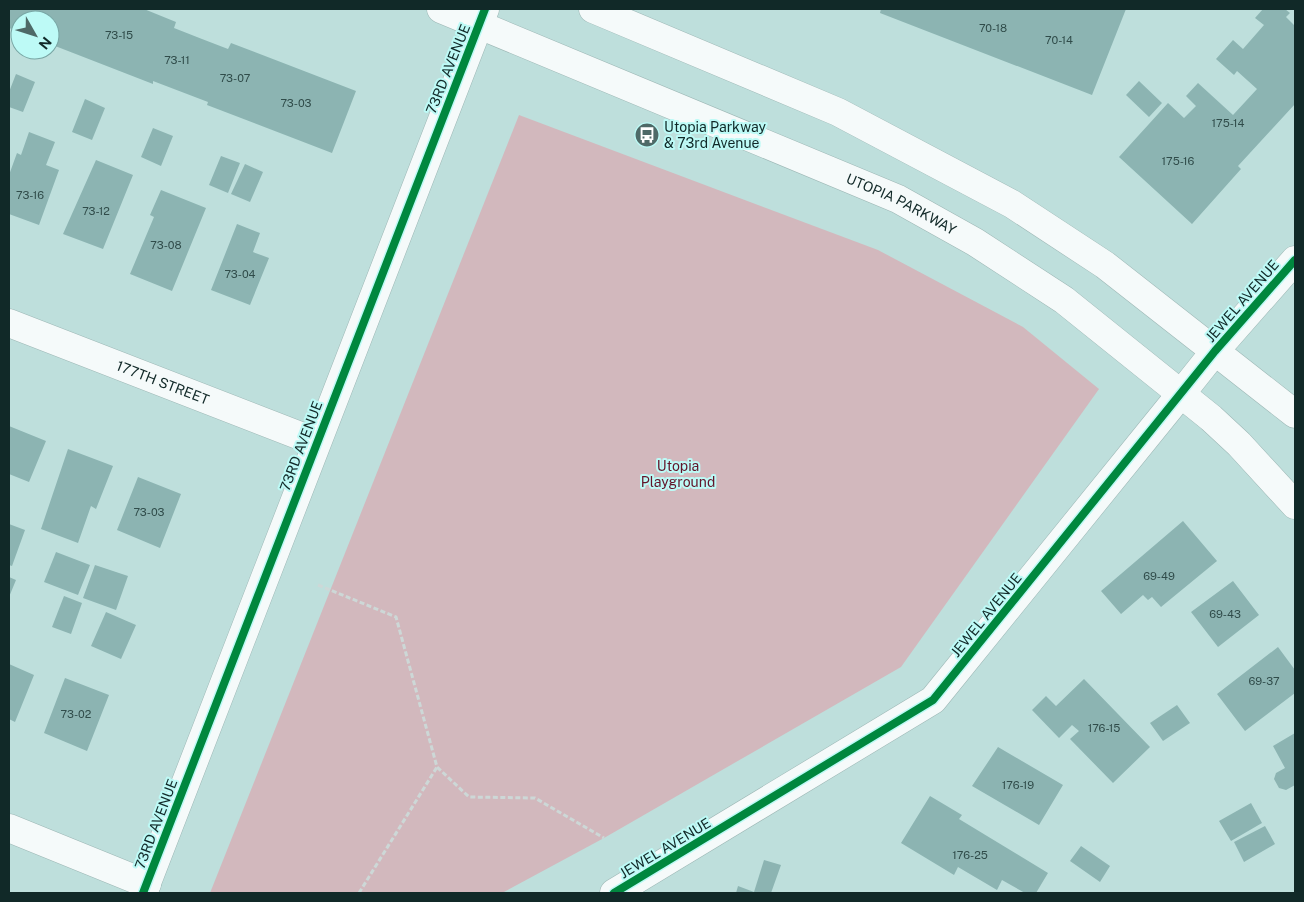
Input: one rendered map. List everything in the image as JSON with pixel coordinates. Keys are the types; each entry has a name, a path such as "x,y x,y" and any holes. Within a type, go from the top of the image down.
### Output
{"street":[{"name":"UTOPIA PARKWAY","path":"441,9 482,16 898,199 975,242 1064,300 1211,418 1239,444 1295,505"},
{"path":"593,9 838,112 1012,204 1105,265 1295,414"},
{"name":"73RD AVENUE","path":"145,888 482,16"},
{"name":"JEWEL AVENUE","path":"614,893 933,700 1215,351 1295,260"},
{"name":"177TH STREET","path":"9,323 316,442"},
{"path":"9,828 145,888"}],"path":[{"path":"318,585 396,617 437,767 469,797 536,798 604,838"},
{"path":"359,893 437,767"}],"green space":[{"name":"Utopia Playground","path":"519,115 878,250 1023,327 1099,389 901,667 604,838 502,893 210,893"}],"building":[{"path":"9,9 144,9 176,22 174,28 202,39 228,49 231,43 356,91 332,153 207,105 208,102 153,81 153,84 60,48 60,10 10,10 9,28"},
{"path":"881,9 1126,9 1092,95 880,13"},
{"path":"1263,9 1285,9 1290,13 1286,17 1295,26 1295,104 1238,166 1241,169 1192,224 1119,157 1168,103 1184,118 1196,106 1186,96 1198,83 1233,115 1257,89 1237,71 1234,75 1216,59 1233,40 1243,49 1264,25 1255,18"},
{"path":"16,74 35,82 23,112 9,107 9,92"},
{"path":"1139,81 1162,103 1149,117 1126,95"},
{"path":"85,99 105,108 92,140 72,132"},
{"path":"153,128 173,136 161,166 141,157"},
{"path":"29,132 55,142 46,165 59,170 39,225 9,214 9,175 17,153 21,155"},
{"path":"221,156 240,163 228,193 209,185"},
{"path":"96,160 133,175 103,249 63,234"},
{"path":"245,164 263,172 250,202 231,194"},
{"path":"161,190 206,208 172,291 130,274 154,217 150,215"},
{"path":"237,224 260,233 253,252 269,258 250,305 211,290"},
{"path":"9,426 46,441 29,482 9,474"},
{"path":"68,449 113,466 96,509 91,506 78,543 41,529"},
{"path":"138,477 181,494 160,548 117,530"},
{"path":"1183,521 1217,561 1161,607 1152,597 1148,600 1143,595 1121,614 1101,591"},
{"path":"9,524 25,530 12,566 9,565"},
{"path":"56,552 90,565 78,595 44,582"},
{"path":"95,565 128,576 116,610 83,598"},
{"path":"9,577 16,580 9,597"},
{"path":"1233,581 1259,615 1218,647 1191,612"},
{"path":"64,596 82,603 71,634 52,627"},
{"path":"106,612 136,625 121,659 91,646"},
{"path":"1278,647 1295,670 1295,693 1245,731 1217,694"},
{"path":"9,664 34,675 15,722 9,719"},
{"path":"65,678 109,695 87,751 44,733"},
{"path":"1084,679 1150,747 1113,783 1070,739 1079,731 1072,725 1059,738 1032,710 1046,696 1056,706"},
{"path":"1177,705 1190,723 1163,741 1150,723"},
{"path":"1295,733 1295,785 1286,790 1279,788 1274,779 1276,773 1285,768 1273,746"},
{"path":"998,747 1063,785 1039,825 972,786"},
{"path":"930,796 962,815 959,819 1048,873 1036,893 1025,893 1002,880 997,890 958,867 954,875 901,843"},
{"path":"1251,803 1262,823 1231,841 1219,821"},
{"path":"1265,826 1275,844 1244,862 1234,842"},
{"path":"1081,846 1110,866 1100,882 1070,861"},
{"path":"764,860 781,865 771,893 736,893 738,886 754,892"}],"cycle path":[{"path":"143,893 485,9"},
{"path":"614,893 933,700 1215,351 1295,260"}],"place":[{"name":"Utopia Parkway & 73rd Avenue","path":"647,135"}]}
